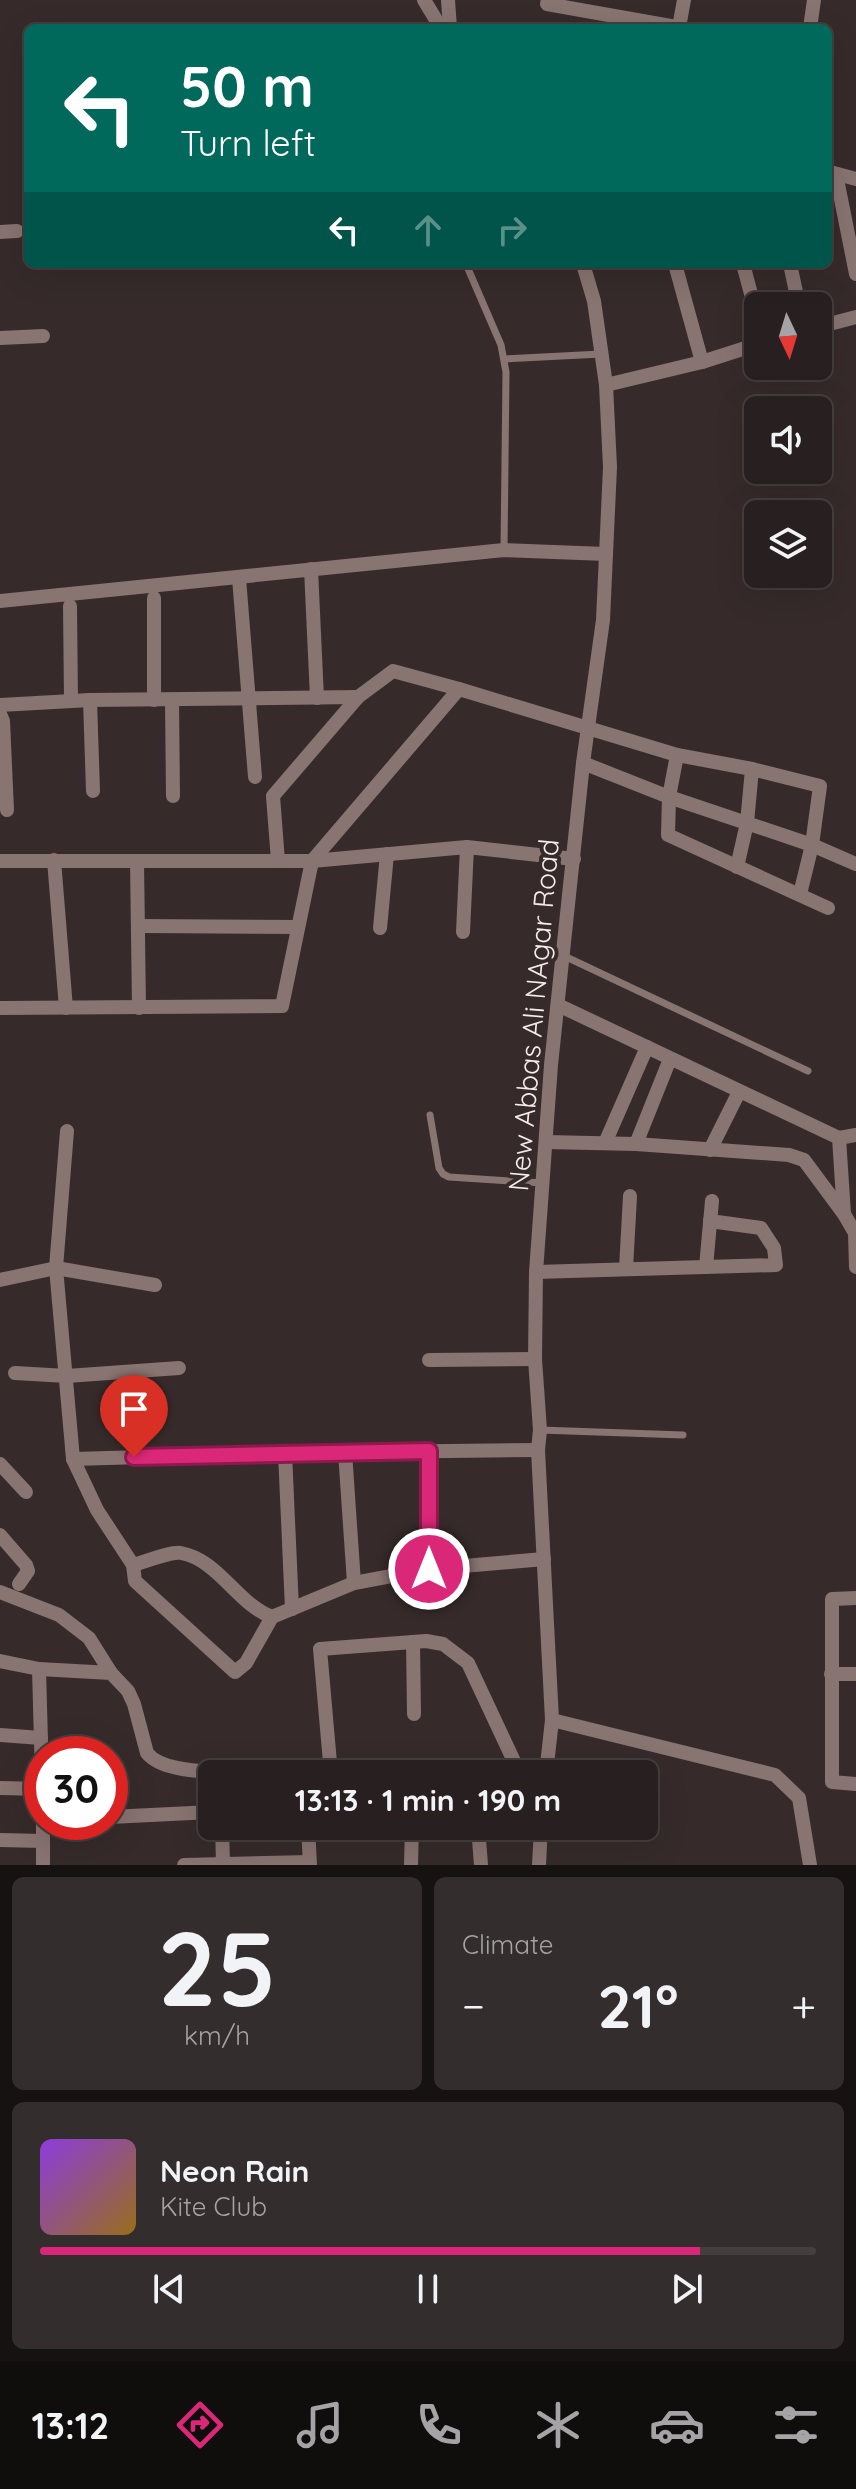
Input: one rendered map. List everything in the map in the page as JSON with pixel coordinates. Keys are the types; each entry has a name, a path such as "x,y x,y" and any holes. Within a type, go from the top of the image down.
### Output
{"street":[{"path":"424,0 439,24"},
{"path":"448,0 450,24"},
{"path":"548,0 547,4 658,24"},
{"path":"681,24 684,0"},
{"path":"811,24 814,0"},
{"path":"856,179 832,173 856,274"},
{"path":"0,232 17,231"},
{"name":"New Abbas Ali NAgar Road","path":"548,1760 552,1720 538,1450 536,1272 562,955 587,729 603,620 610,467 606,385 594,301 584,268"},
{"path":"676,268 702,362"},
{"path":"744,268 750,292"},
{"path":"791,268 796,292"},
{"path":"832,323 856,317"},
{"path":"0,338 43,336"},
{"path":"606,385 744,348"},
{"path":"0,601 504,550 606,554"},
{"path":"311,569 317,698"},
{"path":"239,578 255,777"},
{"path":"154,598 154,700"},
{"path":"70,606 71,700"},
{"path":"278,861 273,796 358,697 393,671 677,755 820,786 812,845 800,894"},
{"path":"0,1008 282,1006 312,861 459,689"},
{"path":"0,705 71,700 358,697"},
{"path":"90,700 93,791"},
{"path":"172,700 173,796"},
{"path":"0,714 3,721 7,810"},
{"path":"677,755 669,797 668,835 828,908"},
{"path":"583,763 669,797 812,845 856,864"},
{"path":"737,867 747,823 752,769"},
{"path":"0,861 312,861 467,847 574,859"},
{"path":"463,932 467,847"},
{"path":"380,928 387,854"},
{"path":"54,860 66,1008"},
{"path":"137,861 139,1008"},
{"path":"138,926 297,927"},
{"path":"558,1005 839,1138 856,1134"},
{"path":"605,1143 647,1047"},
{"path":"636,1144 670,1059"},
{"path":"710,1150 739,1092"},
{"path":"67,1131 56,1268 73,1459 97,1510 133,1565 135,1581 235,1672 246,1663 272,1617 354,1583 429,1569 544,1559"},
{"path":"839,1138 844,1214"},
{"path":"546,1142 636,1144 789,1155 804,1160 855,1233 856,1267"},
{"path":"626,1269 630,1196"},
{"path":"706,1267 712,1201"},
{"path":"536,1272 776,1265 774,1248 761,1228 710,1221"},
{"path":"0,1280 56,1268 155,1285"},
{"path":"429,1360 535,1359"},
{"path":"15,1373 67,1376 179,1368"},
{"path":"73,1459 538,1450"},
{"path":"429,1451 429,1569"},
{"path":"345,1452 354,1583"},
{"path":"285,1453 292,1609"},
{"path":"0,1464 26,1492"},
{"path":"0,1535 26,1565 28,1571 19,1584"},
{"path":"133,1565 179,1552 205,1563 260,1612 272,1617"},
{"path":"0,1592 59,1615 89,1638 111,1673 128,1691 147,1753 152,1760 198,1770"},
{"path":"856,1598 832,1599 831,1674 832,1782 856,1784"},
{"path":"413,1642 414,1714"},
{"path":"330,1760 320,1649 413,1642 443,1644 468,1663 513,1760"},
{"path":"0,1661 39,1669 111,1673"},
{"path":"39,1669 41,1736"},
{"path":"831,1674 856,1674"},
{"path":"552,1720 775,1775 799,1798 810,1865"},
{"path":"0,1735 24,1737"},
{"path":"0,1788 24,1789"},
{"path":"128,1816 198,1813"},
{"path":"0,1840 43,1841 43,1865"},
{"path":"222,1840 223,1864"},
{"path":"184,1865 310,1864 309,1840"},
{"path":"411,1865 412,1840"},
{"path":"479,1840 481,1865"},
{"path":"539,1865 540,1840"}],"lane":[{"path":"468,268 504,359 504,550"},
{"path":"504,359 601,354"},
{"path":"562,955 808,1071"},
{"path":"430,1115 439,1168 443,1174 449,1177 543,1183"},
{"path":"540,1430 683,1435"}],"route":[{"path":"134,1457 429,1451 429,1569"}]}
